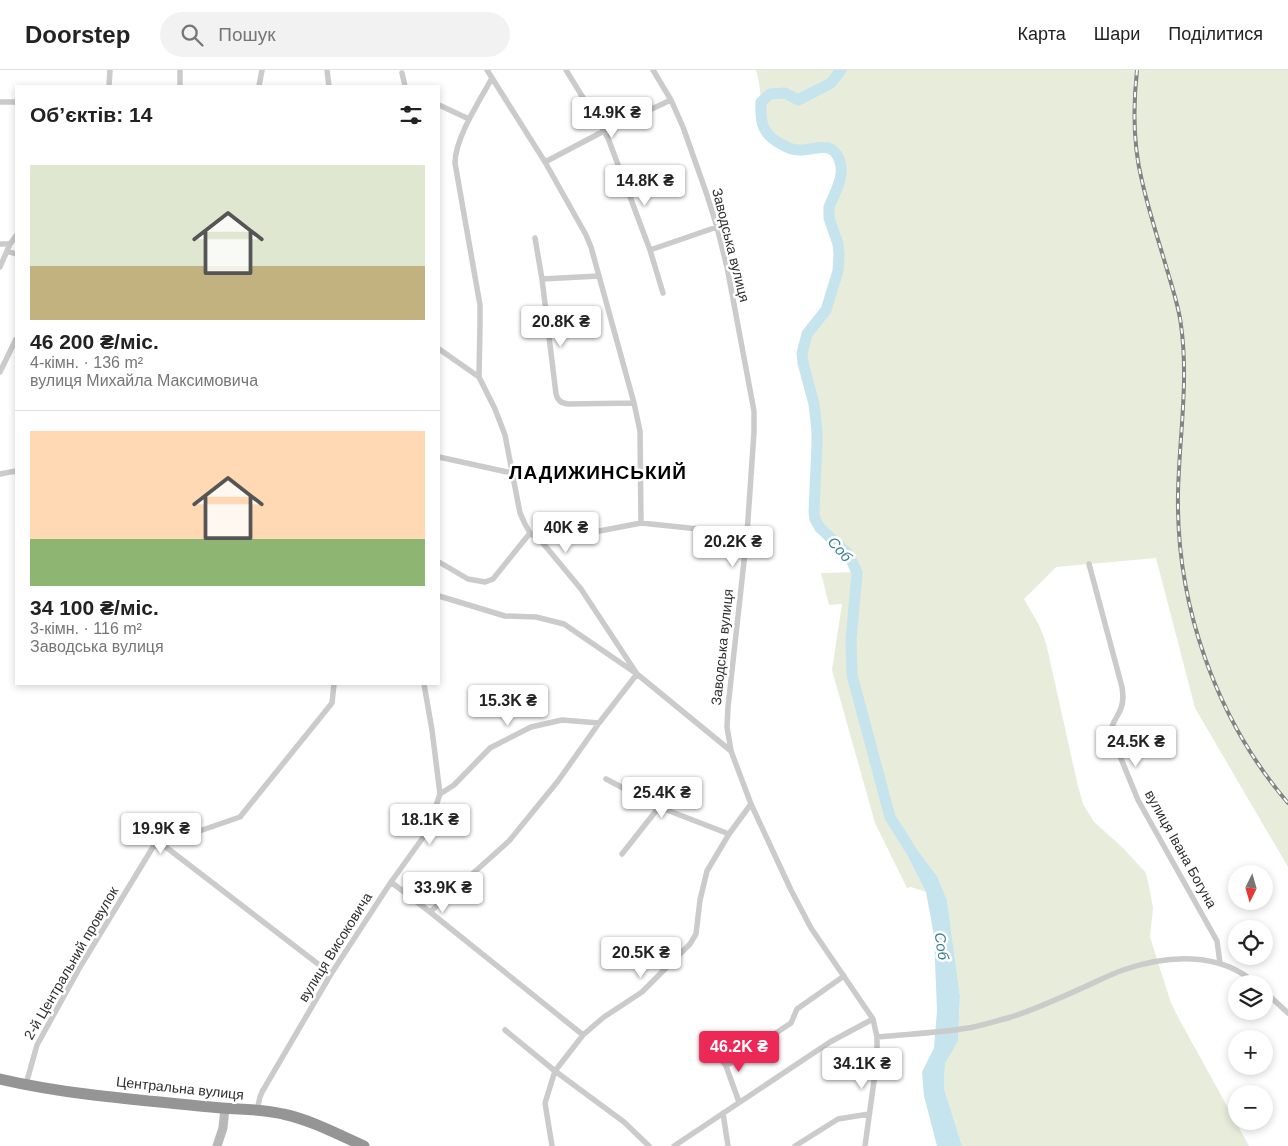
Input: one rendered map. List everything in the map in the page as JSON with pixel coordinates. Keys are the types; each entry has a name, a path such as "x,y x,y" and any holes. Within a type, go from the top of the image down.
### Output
{"highway":[{"name":"Центральна вулиця","path":"0,1079 73,1092 284,1114 336,1134"},
{"path":"336,1134 364,1146"}],"street":[{"path":"109,85 110,70"},
{"path":"180,70 180,85"},
{"path":"258,85 262,70"},
{"path":"327,70 329,85"},
{"path":"487,70 545,162 591,246 640,431 641,523"},
{"path":"566,70 604,131 611,146 664,293"},
{"name":"Заводська вулиця","path":"653,70 683,126 717,227 727,267 754,411 747,534 728,707 727,727 731,751 751,804 800,908 828,954 873,1019 877,1036 877,1059 865,1146"},
{"path":"402,72 405,85"},
{"path":"492,78 468,119 455,154 480,305 479,376 505,435 520,513 525,524 530,533 542,542 581,589 638,674"},
{"path":"545,162 604,131 670,100"},
{"path":"0,102 15,102"},
{"path":"440,105 468,119"},
{"path":"650,250 717,227"},
{"path":"0,267 15,237"},
{"path":"535,238 558,399 562,403 568,404 634,403"},
{"path":"0,244 10,244"},
{"path":"7,251 15,254"},
{"path":"542,279 599,276"},
{"path":"0,372 15,341"},
{"path":"440,350 479,376"},
{"path":"440,458 512,473"},
{"path":"0,474 15,471"},
{"path":"542,542 641,523 747,534"},
{"path":"440,563 468,579 485,582 493,579 530,533"},
{"name":"вулиця Івана Богуна","path":"1089,564 1122,687 1121,708 1112,726 1113,739 1138,800 1217,941 1220,963"},
{"path":"440,596 505,616 536,617 564,624 638,674 731,751"},
{"path":"430,912 509,841 558,781 599,722 638,674"},
{"name":"2-й Центральний провулок","path":"26,1084 37,1045 80,967 153,847 240,817 332,703 334,685"},
{"path":"424,685 440,794 454,785 490,748 531,726 562,720 599,722"},
{"path":"606,779 659,807 729,834"},
{"name":"вулиця Високовича","path":"257,1110 262,1092 331,974 391,882 427,832 440,794"},
{"path":"552,1146 545,1103 555,1071 583,1035 604,1016 642,992 690,944 696,934 700,900 707,871 729,834 751,804"},
{"path":"622,854 659,807"},
{"path":"162,844 331,974"},
{"path":"391,882 583,1035"},
{"path":"877,1036 968,1028 1024,1013 1108,976 1143,964 1199,959 1220,963 1244,975"},
{"path":"726,1066 791,1023 797,1009 844,976"},
{"path":"1273,999 1288,1012"},
{"path":"674,1146 830,1042 873,1019"},
{"path":"505,1030 555,1071 624,1122 649,1146"},
{"path":"718,1055 726,1066 739,1102"},
{"path":"217,1146 223,1128 225,1108"},
{"path":"723,1113 728,1146"},
{"path":"795,1146 838,1119 870,1114"},
{"name":"Центральна вулиця","path":"336,1134 349,1146"}],"green space":[{"path":"756,70 1288,70 1288,867 1195,708 1156,558 1056,567 1024,599 1039,625 1046,643 1083,804 1094,822 1123,848 1146,873 1153,908 1150,937 1171,1003 1228,1108 1228,1130 1240,1130 1249,1146 962,1146 944,1088 945,1064 958,1041 960,996 947,900 937,876 919,852 909,847 908,857 926,892 911,887 907,888 875,823 832,670 842,604 829,605 821,573 856,572 847,554 823,532 815,519 817,431 814,404 802,353 807,334 826,310 838,271 838,244 829,218 829,207 840,178 841,167 836,154 832,150 827,148 791,149 779,144 769,136 762,124 759,81"}],"water":[{"path":"908,847 919,852 937,876 947,900 960,996 958,1041 945,1064 944,1088 962,1146 937,1146 924,1096 922,1072 934,1048 937,1011 934,936 926,892 908,857"}],"waterway":[{"name":"Соб","path":"841,70 831,83 798,100 785,93 770,94 761,102 761,116 766,132 775,140 794,149 805,150 822,147 831,149 836,153 841,165 839,182 829,207 829,218 838,244 838,271 826,310 807,334 802,353 814,404 817,431 814,512 815,519 820,528 847,553 857,573 851,640 852,675 890,817 917,860"}],"railway":[{"path":"1137,70 1135,126 1139,167 1177,306 1183,346 1184,389 1178,494 1179,536 1184,577 1205,659 1221,698 1240,735 1288,803"}],"district":[{"name":"ЛАДИЖИНСЬКИЙ","path":"598,472"}]}
